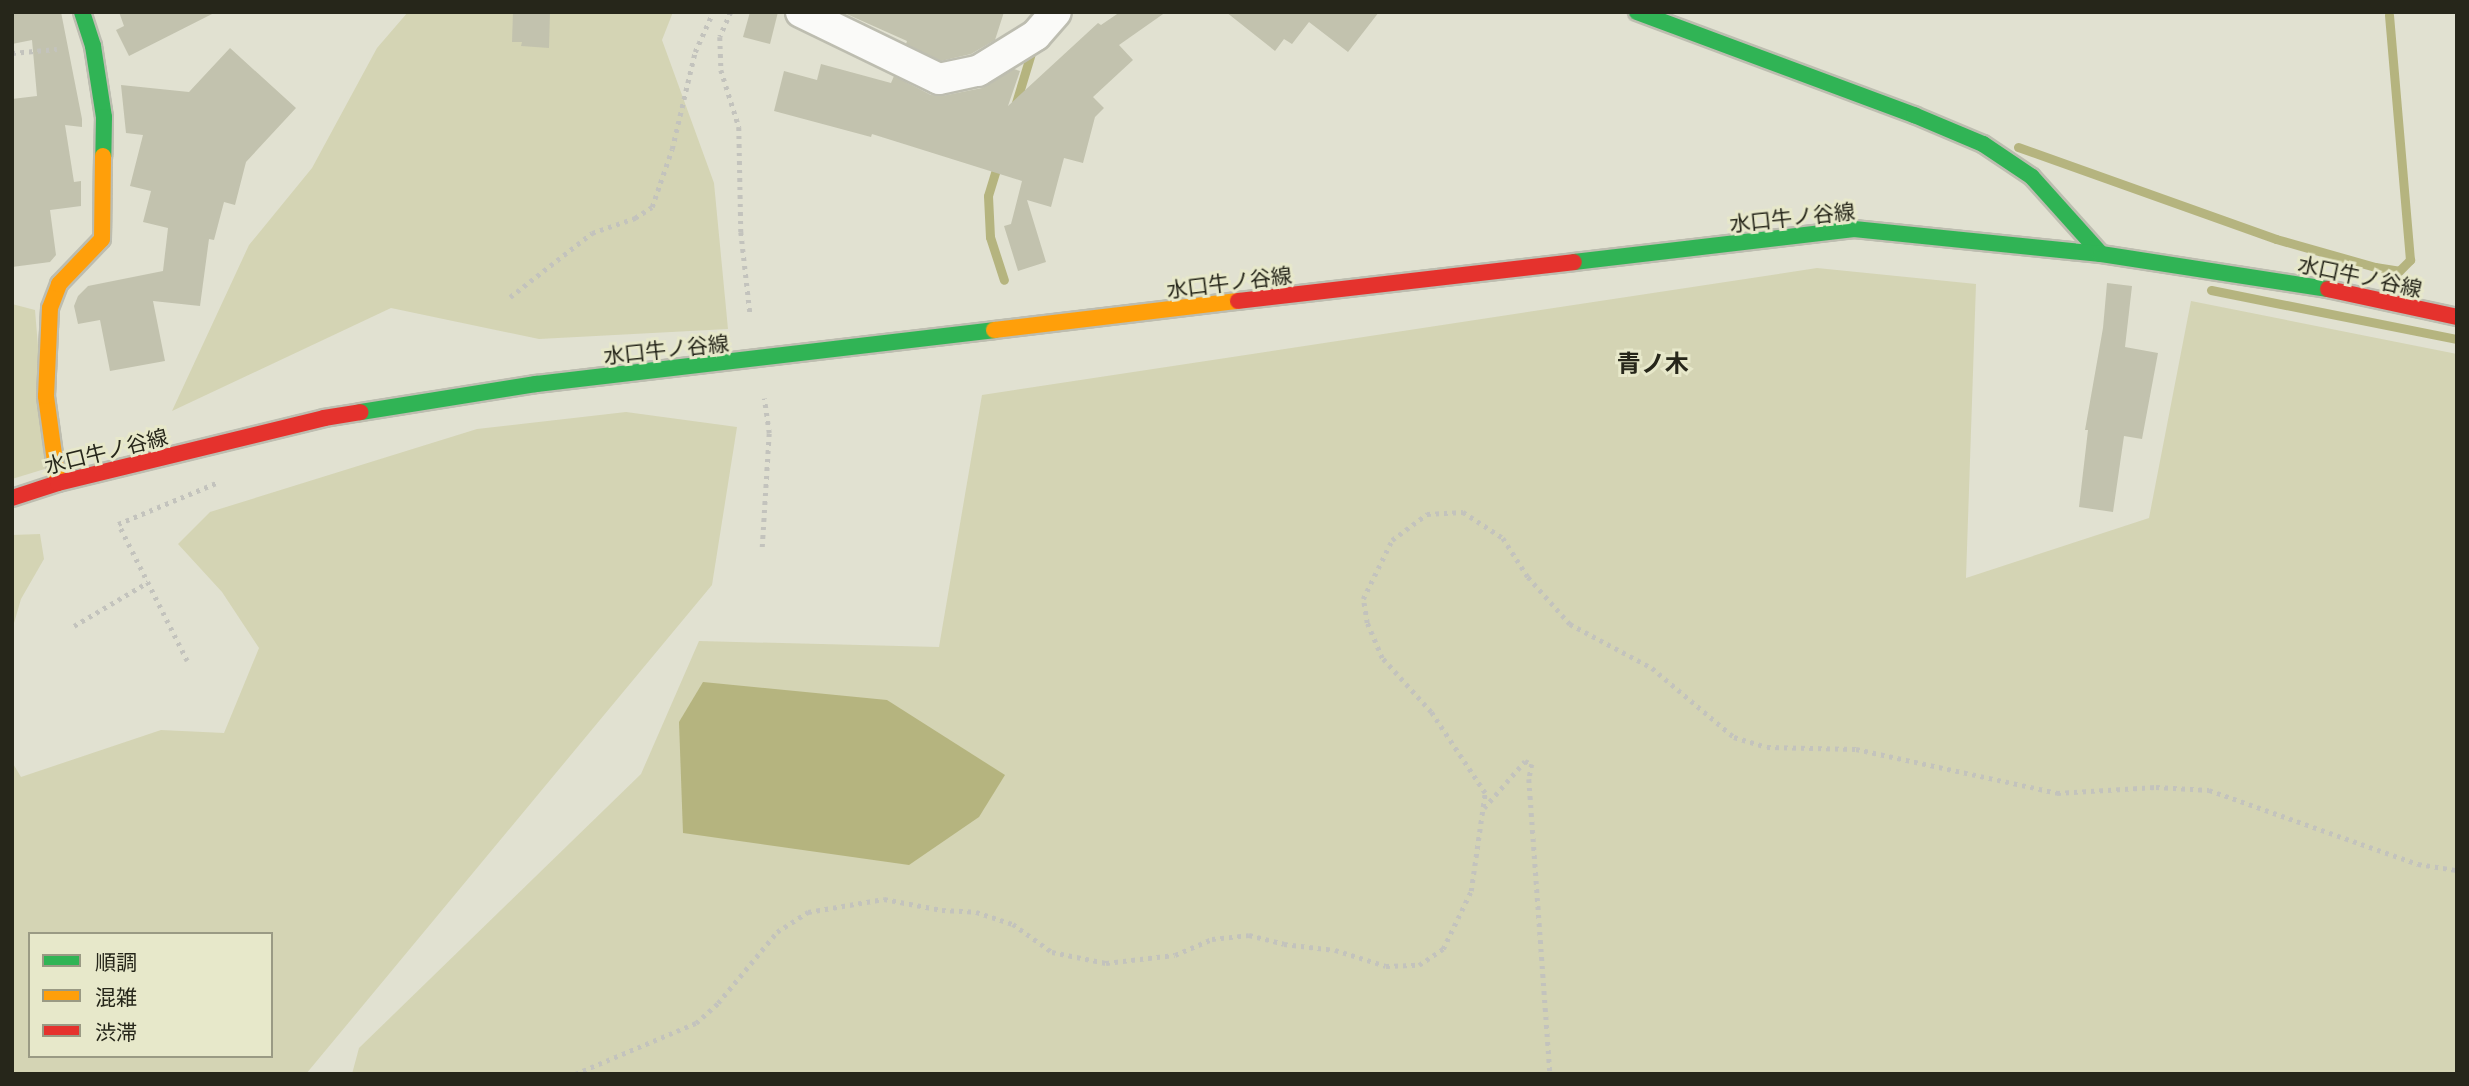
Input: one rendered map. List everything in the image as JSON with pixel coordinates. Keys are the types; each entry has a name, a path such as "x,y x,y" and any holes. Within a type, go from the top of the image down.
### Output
{"main road":[{"path":"58,483 46,396 50,307 59,285 102,239 104,117 93,46 82,12"},
{"path":"1637,12 1914,115 1983,144 2032,177 2101,254"},
{"name":"水口牛ノ谷線","path":"12,498 58,483 324,418 536,384 1854,229 2101,254 2320,287 2457,317"}],"street":[{"path":"800,12 939,79 978,71 1036,35 1056,12"}],"path":[{"path":"510,297 592,233 635,218 652,206 672,149 695,52 713,12"},
{"path":"731,12 720,37 722,70 739,127 741,232 750,312"},
{"path":"12,53 93,46"},
{"path":"762,548 769,433 764,398"},
{"path":"187,661 118,524 220,481"},
{"path":"575,1074 696,1023 718,1003 777,932 808,912 884,899 942,910 976,912 1013,924 1052,952 1106,963 1175,955 1212,939 1249,935 1284,944 1335,950 1386,966 1419,965 1443,948 1471,891 1485,793 1431,712 1382,658 1367,624 1363,599 1392,540 1427,514 1463,512 1503,538 1528,577 1570,624 1652,668 1734,737 1767,747 1856,749 2057,793 2156,786 2209,790 2418,864 2457,870"},
{"path":"74,626 148,582"},
{"path":"1483,809 1525,761 1532,764 1529,779 1550,1074"}],"green space":[{"path":"408,12 673,12 662,40 714,183 728,329 539,339 391,308 172,411 249,245 312,168 377,48"},
{"path":"1817,268 1976,284 1966,578 2149,518 2191,301 2457,354 2457,1074 352,1074 359,1048 641,774 699,641 939,647 982,395"},
{"path":"12,304 35,310 48,468 12,479"},
{"path":"626,412 737,427 712,585 306,1074 12,1074 12,762 21,777 161,730 224,733 259,648 222,592 178,544 210,512 477,429"},
{"path":"40,534 44,559 21,599 12,630 12,535"}],"shaded area":[{"path":"703,682 887,700 1005,775 979,817 909,865 683,833 679,722"}],"building":[{"path":"12,12 61,12 82,127 65,125 74,182 81,181 81,206 50,210 56,255 50,262 12,267 12,99 37,96 32,40 12,44"},
{"path":"119,12 216,12 129,56 116,30 124,26"},
{"path":"513,12 550,12 549,48 521,46 522,42 512,42"},
{"path":"750,12 778,12 770,44 743,37"},
{"path":"842,12 1004,12 995,40 971,54 941,61 906,44 907,41"},
{"path":"1120,12 1166,12 1119,45 1133,60 1093,97 1104,108 1095,117 1083,163 1064,158 1051,207 1027,200 1046,262 1018,271 1004,226 1011,224 1022,181 872,134 871,137 774,111 784,71 817,80 821,64 891,83 894,76 931,95 942,96 982,88 1014,69 1020,71 1008,106 1098,23 1101,25"},
{"path":"1226,12 1379,12 1348,52 1309,22 1292,44 1284,39 1275,51"},
{"path":"230,48 296,108 246,162 235,205 224,202 214,240 209,239 200,306 153,301 165,361 110,371 100,320 78,324 74,306 78,296 88,286 163,271 168,228 143,222 151,191 130,186 143,135 126,133 121,85 189,92"},
{"path":"2107,283 2132,286 2125,347 2158,353 2142,439 2124,436 2113,512 2079,507 2088,430 2085,430 2103,328"}],"waterway":[{"path":"2018,147 2276,239 2375,267 2399,271 2410,260 2389,15"},
{"path":"1015,106 1031,53"},
{"path":"998,163 988,196 990,237 1004,280"},
{"path":"2211,290 2457,339"}],"traffic: fast":[{"path":"82,12 93,46 104,117 103,156"},
{"path":"1637,12 1914,115 1983,144 2032,177 2101,254"},
{"path":"1574,262 1854,229 2101,254 2328,289"},
{"path":"361,412 536,384 994,330"}],"traffic: slow":[{"path":"58,483 46,396 50,308 59,284 102,239 103,156"},
{"path":"994,330 1238,301"}],"traffic: jam":[{"path":"1238,301 1574,262"},
{"path":"2328,289 2457,317"},
{"path":"12,498 58,483 324,418 361,412"}],"district":[{"name":"青ノ木","path":"1653,363"}]}
